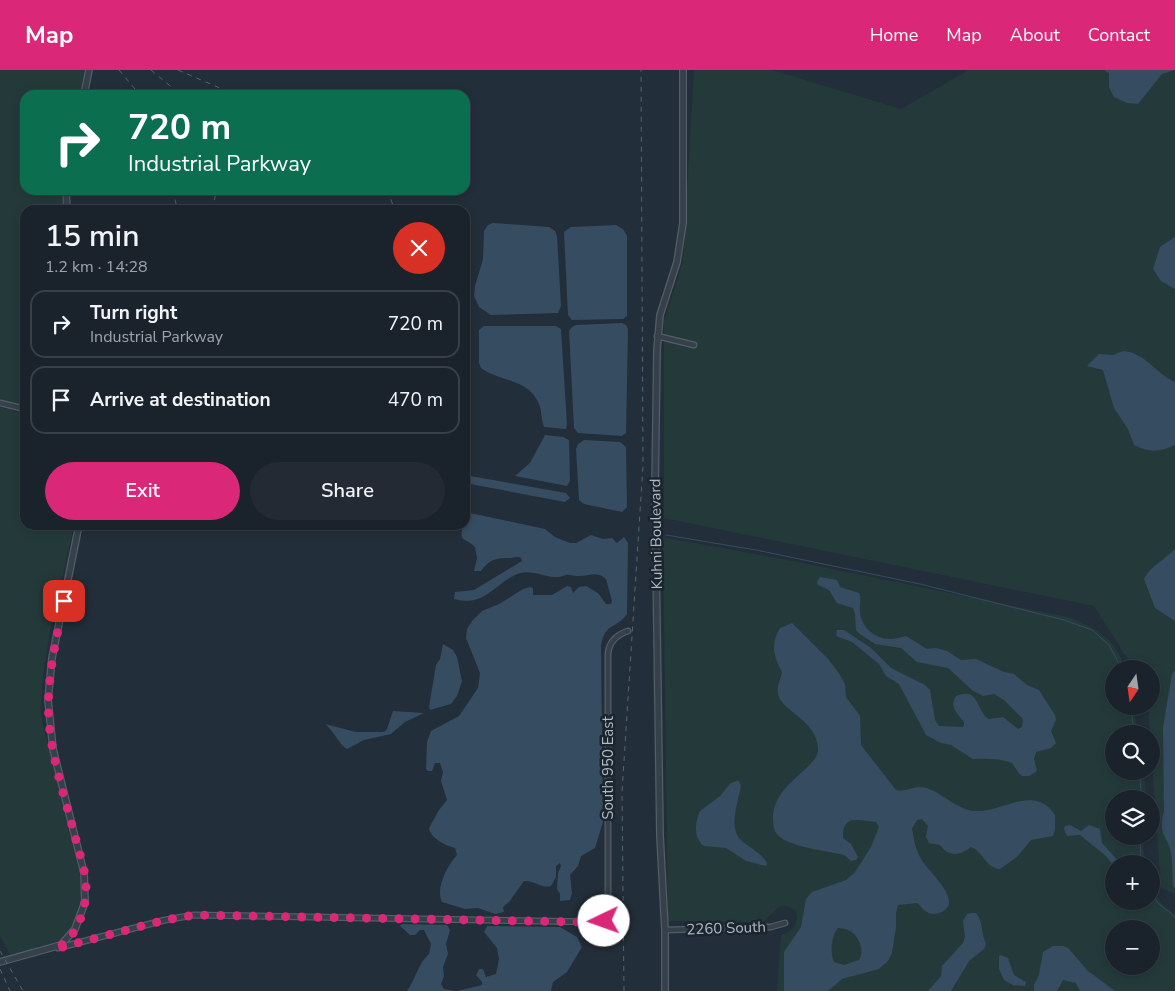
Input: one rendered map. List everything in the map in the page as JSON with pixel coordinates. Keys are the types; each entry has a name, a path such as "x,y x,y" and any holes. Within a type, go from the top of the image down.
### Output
{"street":[{"path":"85,90 89,70"},
{"name":"Kuhni Boulevard","path":"666,991 660,836 655,491 660,315 677,262 683,223 683,70"},
{"path":"658,336 694,344"},
{"path":"0,403 20,408"},
{"path":"0,962 55,949 67,941 84,909 86,895 84,873 52,742 48,700 52,658 78,530"},
{"name":"South 950 East","path":"55,949 165,920 194,915 600,922 606,919 608,915 608,654 612,641 628,631"},
{"name":"2260 South","path":"665,930 771,927 785,923"}],"green space":[{"path":"0,70 85,70 81,90 20,90 20,195 62,195 62,205 20,205 20,406 0,401"},
{"path":"694,70 772,70 901,109 969,70 1175,70 1175,894 1161,888 1158,845 1160,845 1160,790 1154,790 1153,780 1160,780 1160,725 1149,725 1149,715 1160,715 1160,660 1128,660 1094,606 664,518 664,322 683,262"},
{"path":"0,407 20,413 20,530 73,530 48,644 44,668 41,716 83,889 76,920 68,935 57,945 11,957 0,936"},
{"path":"663,537 793,561 1068,617 1104,635 1116,649 1122,660 1105,660 1105,715 1135,715 1136,725 1105,725 1105,780 1145,780 1145,790 1105,790 1105,845 1143,845 1144,855 1105,855 1105,910 1160,910 1160,901 1175,913 1175,991 777,991 781,935 792,930 796,924 797,916 796,912 790,908 781,906 762,922 668,921"}],"water":[{"path":"1104,70 1175,70 1162,74 1138,104 1127,103 1114,97 1109,87 1109,73"},
{"path":"493,223 549,227 555,231 557,236 561,306 558,313 491,315 479,307 474,296 483,259 484,231 488,225"},
{"path":"616,225 623,229 627,236 627,316 623,319 572,320 568,315 564,232 571,227"},
{"path":"1175,237 1175,289 1161,281 1153,269 1160,247"},
{"path":"622,323 628,329 626,433 622,436 578,433 574,428 569,331 576,325"},
{"path":"484,326 556,326 561,329 566,429 544,427 539,404 528,389 481,368 479,363 479,330"},
{"path":"1123,351 1138,355 1175,382 1175,445 1154,451 1134,445 1128,429 1114,408 1103,370 1087,366 1099,354 1113,355"},
{"path":"545,435 563,437 569,440 570,481 567,486 515,476 530,463"},
{"path":"584,440 620,442 626,447 627,507 622,512 584,504 579,500 576,449 578,444"},
{"path":"470,476 566,493 570,498 565,502 470,484"},
{"path":"470,513 545,529 555,537 570,543 576,543 591,535 603,539 612,538 617,543 624,537 628,543 627,614 608,629 601,646 603,822 595,848 581,856 578,866 570,875 572,893 570,900 560,901 560,894 557,889 560,863 556,866 556,877 551,886 548,887 524,881 509,902 503,907 504,912 495,914 478,908 465,909 442,902 440,896 441,883 446,870 457,855 455,848 435,838 430,832 429,828 447,800 441,781 443,772 440,763 435,763 432,771 426,769 427,742 431,731 459,716 478,688 480,673 466,638 467,629 482,611 530,587 533,588 533,595 552,595 567,586 571,587 573,593 579,587 586,586 598,593 606,604 611,604 612,601 606,579 592,574 556,577 528,572 520,573 482,597 465,601 454,599 455,592 474,590 522,561 518,557 497,559 487,564 481,571 474,571 477,558 475,547 463,539 462,530 470,530"},
{"path":"1175,549 1175,621 1155,608 1144,579 1154,566"},
{"path":"820,577 837,580 840,587 859,593 863,623 879,637 890,639 906,636 927,649 936,648 947,651 961,660 976,659 1004,672 1014,674 1027,685 1039,690 1055,715 1056,720 1051,731 1056,743 1051,748 1036,752 1034,759 1037,771 1029,776 1022,776 1012,763 993,759 973,759 951,745 941,743 926,735 899,684 886,676 879,664 852,642 836,636 837,630 844,630 871,648 891,668 925,685 930,690 935,720 939,726 963,727 964,722 955,710 953,703 956,696 964,694 974,697 985,716 989,719 1003,717 1018,729 1022,727 1023,719 1004,700 994,694 983,696 972,690 948,668 917,662 901,648 875,644 860,634 856,630 853,608 837,603 829,590 818,585 817,582"},
{"path":"792,623 828,659 838,672 845,684 846,697 860,716 861,745 896,790 900,791 918,787 926,788 967,810 974,811 1028,800 1038,801 1047,806 1055,815 1053,836 1031,840 1017,857 1000,869 991,866 979,852 971,847 958,854 954,854 943,849 940,845 929,843 926,837 928,826 922,819 917,820 912,829 917,850 923,862 946,891 949,905 942,912 932,914 917,903 898,905 892,953 888,961 879,969 842,979 828,991 784,991 784,952 801,927 806,899 812,892 846,880 855,872 871,847 879,827 876,822 858,820 853,820 845,825 843,838 851,844 858,857 856,860 851,861 844,855 788,842 775,831 773,815 776,803 782,793 812,762 817,755 818,748 816,738 806,723 786,706 778,694 782,672 775,656 774,645 780,628","holes":["838,928 850,931 858,940 861,948 859,960 844,965 834,962 832,944"]},
{"path":"443,644 453,650 457,657 462,681 457,696 451,704 430,710 436,665 440,659"},
{"path":"1175,670 1175,888 1173,886 1170,847 1162,830 1162,819 1164,811 1163,728 1172,674"},
{"path":"393,711 424,713 405,722 391,734 364,740 347,749 325,724 356,732 384,732 387,729"},
{"path":"739,781 741,786 735,816 738,837 765,860 766,866 746,861 726,848 704,846 698,839 696,825 700,811 720,796 731,783"},
{"path":"1070,825 1081,831 1089,825 1100,829 1102,843 1113,855 1105,855 1080,835 1067,836 1064,829 1065,826"},
{"path":"976,913 980,919 986,944 984,949 969,961 951,991 928,991 941,976 942,966 963,943 965,937 963,921 967,914"},
{"path":"402,924 447,925 450,930 446,944 448,954 443,967 444,976 441,984 444,989 455,991 407,991 422,962 429,954 431,944 424,930 420,930 415,935 410,935 400,926"},
{"path":"487,926 560,927 577,937 582,947 567,972 553,982 551,991 457,991 482,985 482,982 476,975 479,969 483,969 486,977 496,974 499,959 497,948 484,932"},
{"path":"1053,946 1068,948 1088,971 1115,991 1080,991 1076,983 1063,980 1057,991 1034,991 1043,952"},
{"path":"999,956 1008,958 1014,975 1026,982 1025,986 1013,985 1004,980 999,969"}],"waterway":[{"path":"666,535 756,550 920,584 1064,620 1092,630 1109,645 1117,660"},
{"path":"1132,715 1133,725"},
{"path":"1140,780 1141,790"},
{"path":"1140,845 1141,855"},
{"path":"1160,905 1175,917"}],"railway":[{"path":"119,70 136,90"},
{"path":"151,70 175,90"},
{"path":"178,70 224,90"},
{"path":"624,991 622,792 643,465 641,70"},
{"path":"174,195 176,205"},
{"path":"214,205 215,195"},
{"path":"389,195 393,205"},
{"path":"0,951 23,991"},
{"path":"0,969 10,991"}],"route":[{"path":"64,601 49,678 49,724 53,749 86,880 86,895 79,923 67,941 55,949 165,920 194,915 604,921"}]}
